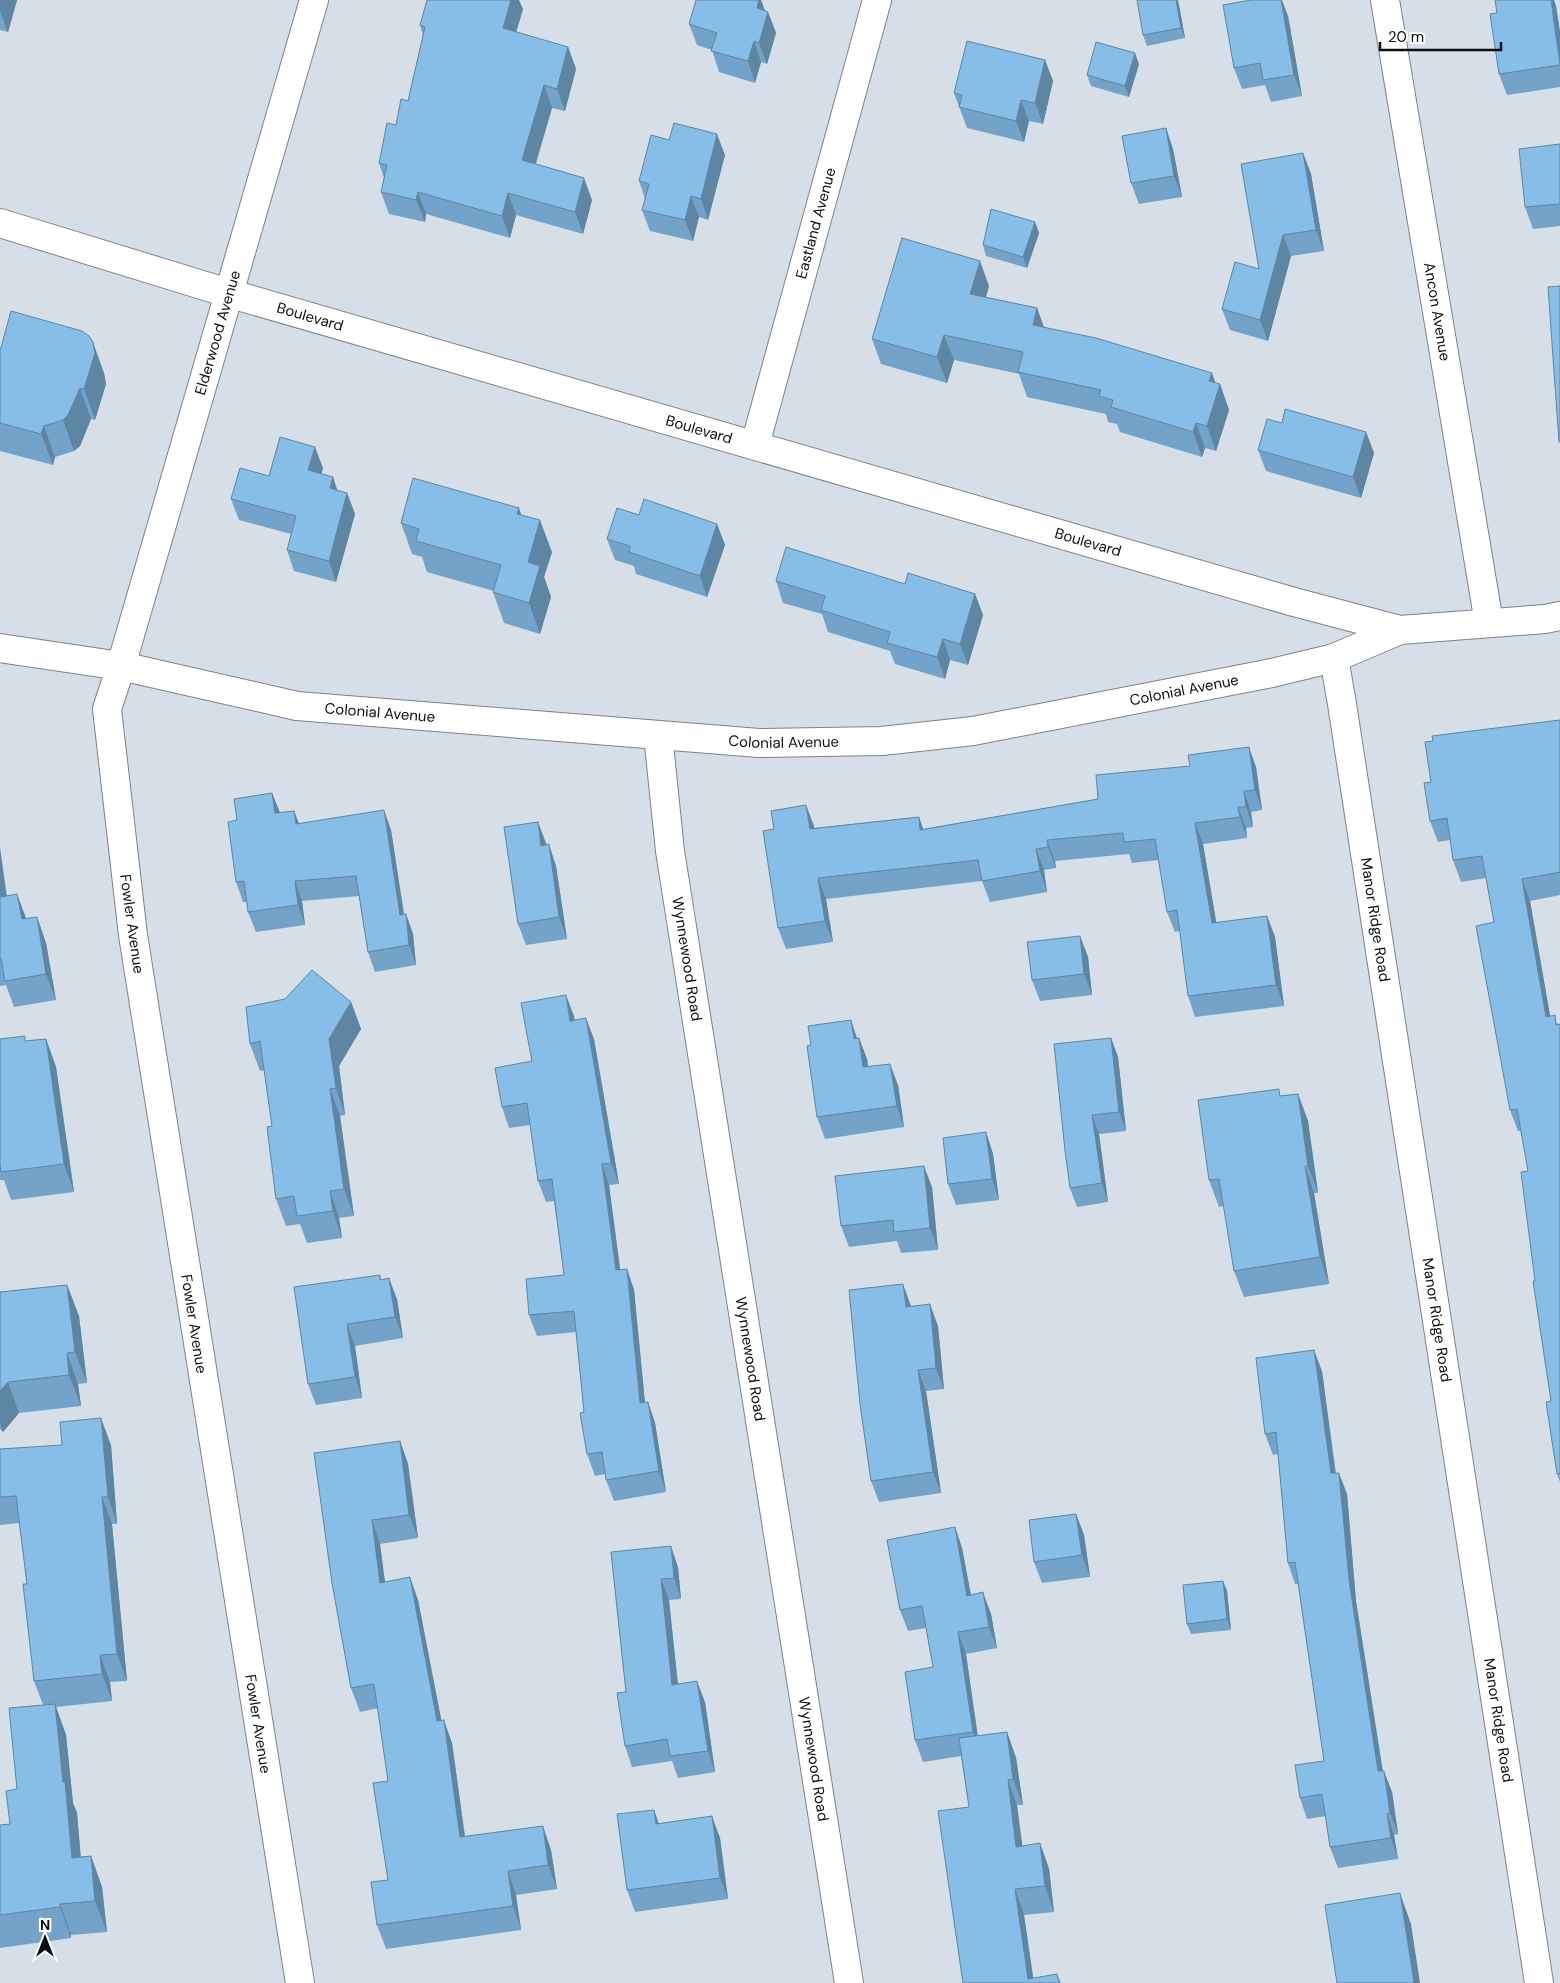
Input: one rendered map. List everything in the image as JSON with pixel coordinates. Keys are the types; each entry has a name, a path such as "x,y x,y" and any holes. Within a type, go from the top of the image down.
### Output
{"street":[{"name":"Elderwood Avenue","path":"121,666 314,0"},
{"name":"Eastland Avenue","path":"755,445 876,0"},
{"name":"Ancon Avenue","path":"1386,0 1489,623"},
{"name":"Boulevard","path":"0,223 228,292 1294,602 1400,630"},
{"name":"Colonial Avenue","path":"0,648 121,666 297,706 759,742 835,742 882,741 973,731 1272,673 1334,658 1400,630 1545,619 1560,616"},
{"name":"Manor Ridge Road","path":"1334,658 1539,1983"},
{"name":"Fowler Avenue","path":"121,666 107,709 133,935 300,1983"},
{"name":"Wynnewood Road","path":"658,735 670,852 849,1983"}],"building":[{"path":"427,0 511,0 503,28 568,47 557,89 544,85 522,160 584,178 575,212 508,193 502,216 418,192 416,200 381,192 387,165 379,163 387,123 396,125 401,99 408,101 425,27 420,25"},
{"path":"696,0 759,0 757,8 768,12 759,43 754,41 748,61 711,51 717,33 689,24"},
{"path":"1137,0 1176,0 1181,28 1143,35"},
{"path":"1251,0 1281,0 1294,75 1263,80 1260,63 1234,68 1223,5"},
{"path":"1495,0 1551,0 1560,65 1499,74 1490,14 1497,13"},
{"path":"967,41 1045,60 1035,103 1021,100 1016,121 959,107 962,95 954,93"},
{"path":"1096,42 1135,53 1125,86 1087,75"},
{"path":"674,123 717,134 701,199 691,196 685,220 642,210 649,184 639,181 651,135 669,140"},
{"path":"1166,128 1174,176 1131,183 1122,136"},
{"path":"1560,144 1560,204 1525,207 1519,149"},
{"path":"1303,153 1316,230 1283,235 1260,320 1222,309 1235,262 1259,269 1241,164"},
{"path":"991,209 1035,222 1023,257 983,245"},
{"path":"902,238 980,261 970,294 1037,308 1033,325 1096,338 1212,373 1209,381 1220,384 1207,426 1196,423 1193,432 1111,407 1113,400 1099,396 1101,390 1018,372 1023,352 944,335 937,357 872,339"},
{"path":"1560,286 1560,442 1559,442 1548,287"},
{"path":"11,311 82,331 93,342 95,353 84,389 80,388 68,415 63,420 44,426 41,434 0,423 0,351"},
{"path":"1285,409 1366,432 1353,477 1258,450 1267,419 1282,423"},
{"path":"280,437 315,447 308,470 333,477 330,488 347,493 329,561 287,550 296,516 231,499 240,468 269,476"},
{"path":"413,478 519,508 517,514 540,520 528,562 540,566 529,603 493,592 501,565 416,541 419,529 401,523"},
{"path":"644,499 717,524 700,576 629,552 630,546 607,539 617,508 639,515"},
{"path":"786,547 905,584 908,573 975,594 960,644 943,639 937,657 887,643 890,632 821,610 825,596 776,581"},
{"path":"1560,720 1560,872 1522,879 1546,1017 1555,1015 1556,1025 1560,1024 1560,1473 1557,1474 1546,1402 1551,1401 1533,1281 1535,1281 1521,1172 1528,1171 1517,1109 1510,1110 1476,926 1494,922 1482,856 1453,860 1447,818 1430,821 1424,783 1431,782 1425,742 1433,741 1432,736"},
{"path":"1249,747 1255,790 1244,791 1246,807 1238,807 1240,817 1195,823 1212,923 1267,916 1276,985 1188,996 1177,910 1167,912 1155,839 1124,842 1123,833 1047,840 1048,847 1036,849 1040,871 982,881 978,860 818,878 825,921 778,928 763,831 774,829 771,811 806,805 810,829 919,817 920,830 1098,799 1096,775 1190,766 1188,755"},
{"path":"272,793 275,813 294,811 296,824 384,810 400,915 406,914 409,945 368,952 356,876 295,881 298,905 248,912 244,881 236,882 228,822 237,820 234,799"},
{"path":"538,822 541,846 549,844 559,917 518,924 504,827"},
{"path":"0,891 1,897 17,894 22,919 37,917 46,974 5,981 0,959"},
{"path":"1080,936 1084,974 1032,980 1027,942"},
{"path":"312,970 351,1002 329,1039 336,1088 330,1089 344,1189 330,1191 333,1211 297,1216 294,1196 276,1199 267,1127 272,1126 260,1041 250,1044 246,1007 285,999"},
{"path":"566,995 570,1021 586,1018 611,1163 602,1164 616,1270 627,1269 640,1403 648,1402 659,1471 606,1480 602,1452 587,1454 580,1413 584,1412 574,1311 529,1315 526,1279 564,1275 552,1179 538,1181 527,1103 502,1107 495,1068 532,1061 521,1003"},
{"path":"851,1020 854,1039 859,1038 863,1067 890,1064 897,1106 817,1117 807,1046 811,1045 808,1026"},
{"path":"25,1036 25,1041 46,1039 64,1164 1,1172 0,1039"},
{"path":"1111,1038 1119,1112 1092,1115 1102,1183 1070,1188 1054,1044"},
{"path":"1279,1089 1280,1096 1298,1094 1308,1166 1305,1166 1320,1257 1234,1271 1219,1179 1209,1180 1198,1100"},
{"path":"986,1132 992,1179 948,1184 943,1138"},
{"path":"924,1166 930,1228 894,1232 893,1220 841,1226 835,1176"},
{"path":"380,1275 380,1280 389,1278 395,1317 347,1324 355,1377 308,1384 294,1287"},
{"path":"903,1284 906,1307 930,1304 936,1368 918,1370 933,1472 871,1481 860,1404 849,1290"},
{"path":"67,1285 75,1352 67,1353 69,1375 8,1382 0,1391 0,1292"},
{"path":"1314,1350 1331,1473 1339,1473 1349,1580 1378,1771 1384,1771 1390,1813 1387,1814 1391,1838 1330,1847 1322,1794 1300,1798 1295,1765 1324,1761 1295,1562 1288,1563 1276,1432 1265,1434 1256,1358"},
{"path":"101,1418 108,1497 102,1497 117,1654 100,1655 102,1674 34,1681 23,1584 27,1584 16,1496 0,1497 0,1449 62,1445 60,1422"},
{"path":"400,1441 409,1515 372,1520 380,1583 410,1577 437,1721 444,1720 460,1837 543,1826 548,1865 508,1871 513,1906 377,1925 371,1882 388,1880 373,1783 388,1781 374,1684 351,1688 332,1583 314,1453"},
{"path":"1076,1514 1082,1555 1034,1562 1029,1520"},
{"path":"955,1527 967,1596 983,1592 989,1627 958,1632 973,1732 915,1740 905,1672 933,1667 922,1606 900,1610 887,1540"},
{"path":"671,1546 674,1578 661,1579 672,1685 697,1681 708,1751 670,1756 667,1739 625,1746 617,1693 626,1692 611,1552"},
{"path":"1223,1581 1227,1619 1187,1624 1183,1585"},
{"path":"55,1704 72,1858 91,1856 95,1901 60,1904 60,1907 0,1915 0,1825 10,1824 6,1791 17,1789 9,1708"},
{"path":"1007,1732 1013,1779 1008,1780 1016,1847 1040,1843 1045,1886 1015,1889 1028,1979 1057,1974 1059,1983 963,1983 938,1811 969,1807 959,1738"},
{"path":"654,1810 656,1824 712,1816 720,1878 627,1890 617,1814"},
{"path":"1400,1893 1414,1983 1337,1983 1325,1905"}]}
